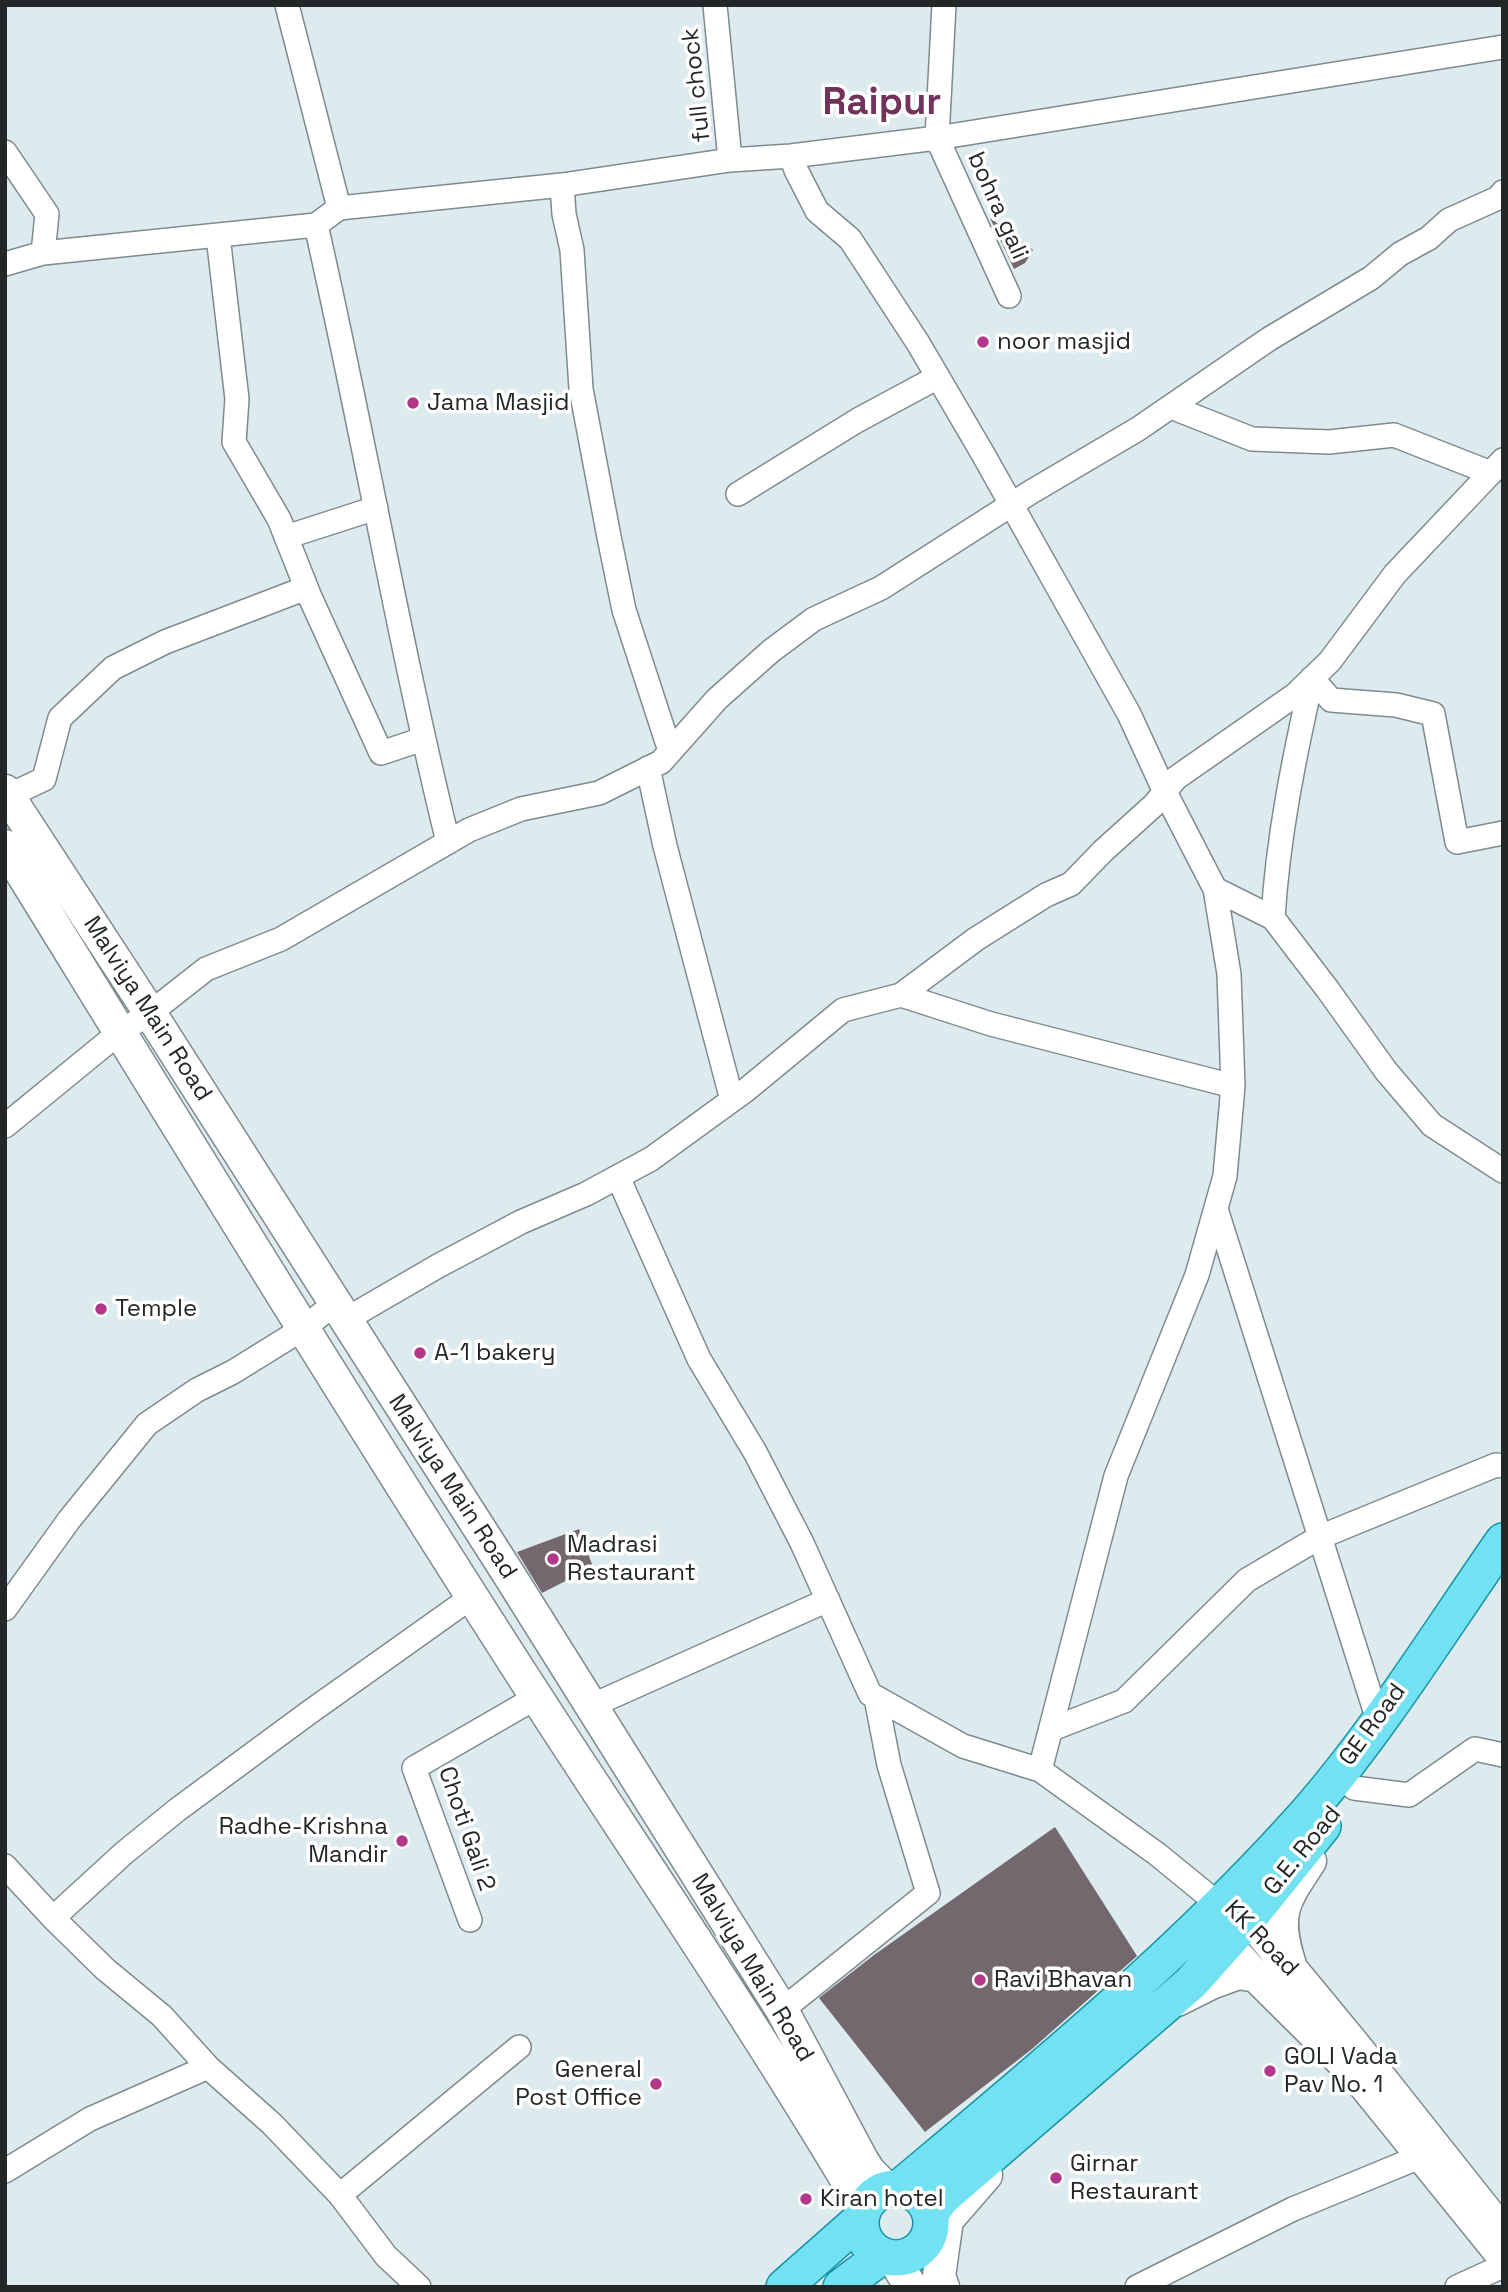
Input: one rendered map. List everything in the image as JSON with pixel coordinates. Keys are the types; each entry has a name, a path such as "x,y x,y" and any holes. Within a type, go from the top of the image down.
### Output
{"main road":[{"name":"GE Road","path":"1223,1915 1299,1822 1345,1782 1378,1720 1503,1541"},
{"name":"G.E. Road","path":"1223,1915 1331,1816 1345,1782 1503,1576"},
{"path":"841,2287 895,2267 922,2246 928,2236 930,2215 942,2198 1191,1983 1223,1915"},
{"path":"784,2287 878,2202 1028,2079 1171,1954 1223,1915"},
{"path":"878,2202 918,2197 930,2215"},
{"path":"878,2202 865,2241 895,2267"}],"street":[{"path":"288,5 339,208"},
{"name":"full chock","path":"715,5 730,160"},
{"path":"937,138 944,5"},
{"path":"5,264 43,253 316,225 339,208 562,185 730,160 791,156 937,138 1503,47"},
{"name":"bohra gali","path":"937,138 1009,296"},
{"path":"5,152 47,214 43,253"},
{"path":"791,156 817,211 850,239 938,377 1129,714 1215,889 1229,974 1233,1086 1225,1177 1197,1275 1116,1476 1040,1770"},
{"path":"562,185 564,215 572,250 581,389 624,610 670,751"},
{"path":"5,1126 120,1032 150,1013 206,970 281,939 469,830 521,808 599,793 661,762 717,699 814,619 881,589 1011,505 1138,429 1269,339 1371,278 1400,254 1429,239 1449,220 1498,198 1503,192"},
{"path":"316,225 393,600 448,842"},
{"path":"218,236 237,399 234,442 279,519 306,588 381,753 423,739"},
{"path":"738,494 858,420 938,377"},
{"path":"5,1609 69,1520 147,1424 197,1390 233,1372 304,1328 438,1266 521,1222 586,1194 651,1159 732,1100 843,1010 901,995 976,939 1046,895 1071,884 1176,778 1274,710 1330,661 1395,574 1497,467 1394,435 1329,442 1252,439 1171,407"},
{"path":"286,537 376,508"},
{"path":"7,793 44,779 60,718 113,668 165,642 306,588"},
{"path":"1312,678 1331,700 1396,705 1433,714 1457,842 1503,833"},
{"path":"1273,918 1278,850 1286,799 1312,678"},
{"path":"648,768 668,857 732,1100"},
{"name":"Malviya Main Road","path":"7,793 150,1013 782,2010 862,2160 878,2202"},
{"name":"Malviya Main Road","path":"5,846 537,1697 721,1976 817,2128 878,2202"},
{"path":"1215,889 1273,918 1386,1071 1433,1125 1503,1171"},
{"path":"901,995 991,1024 1233,1086"},
{"path":"618,1177 699,1360 755,1452 802,1543 870,1694 963,1746 1040,1770 1157,1854 1223,1915"},
{"path":"1216,1209 1378,1720"},
{"path":"1052,1729 1124,1701 1247,1580 1320,1537 1496,1465 1503,1466"},
{"path":"53,1919 124,1853 177,1810 473,1596"},
{"path":"591,1706 828,1600"},
{"name":"Choti Gali 2","path":"470,1920 414,1768 537,1697"},
{"path":"782,2010 928,1893 889,1765 876,1698"},
{"path":"1345,1782 1409,1795 1475,1749 1503,1755"},
{"path":"1292,1970 1281,1938 1282,1909 1325,1837 1331,1816"},
{"path":"5,1866 53,1919 105,1969 162,2016 208,2067 272,2124 340,2195 386,2256 419,2287"},
{"name":"KK Road","path":"1223,1915 1292,1970 1503,2256"},
{"name":"KK Road","path":"1223,1915 1257,1976 1359,2078 1503,2233"},
{"path":"1163,2007 1238,1973 1257,1976"},
{"path":"340,2195 519,2047"},
{"path":"5,2171 90,2119 208,2067"},
{"path":"943,2287 939,2276 947,2221 983,2179 1022,2142 1039,2114"},
{"path":"1137,2287 1293,2208 1429,2153"},
{"path":"1457,2287 1503,2266"}],"building":[{"path":"990,218 1033,250 1025,263 1014,269"},
{"name":"Madrasi Restaurant","path":"579,1529 593,1567 542,1593 517,1552"},
{"name":"Ravi Bhavan","path":"1055,1827 1137,1956 1032,2049 925,2132 819,1998 874,1955"}],"place":[{"name":"noor masjid","path":"983,342"},
{"name":"Jama Masjid","path":"413,403"},
{"name":"Temple","path":"101,1309"},
{"name":"A-1 bakery","path":"420,1353"},
{"name":"Madrasi Restaurant","path":"553,1559"},
{"name":"Radhe-Krishna Mandir","path":"402,1841"},
{"name":"Ravi Bhavan","path":"980,1980"},
{"name":"GOLI Vada Pav No. 1","path":"1270,2071"},
{"name":"General Post Office","path":"656,2084"},
{"name":"Girnar Restaurant","path":"1056,2178"},
{"name":"Kiran hotel","path":"806,2199"}],"district":[{"name":"Raipur","path":"882,104"}]}
